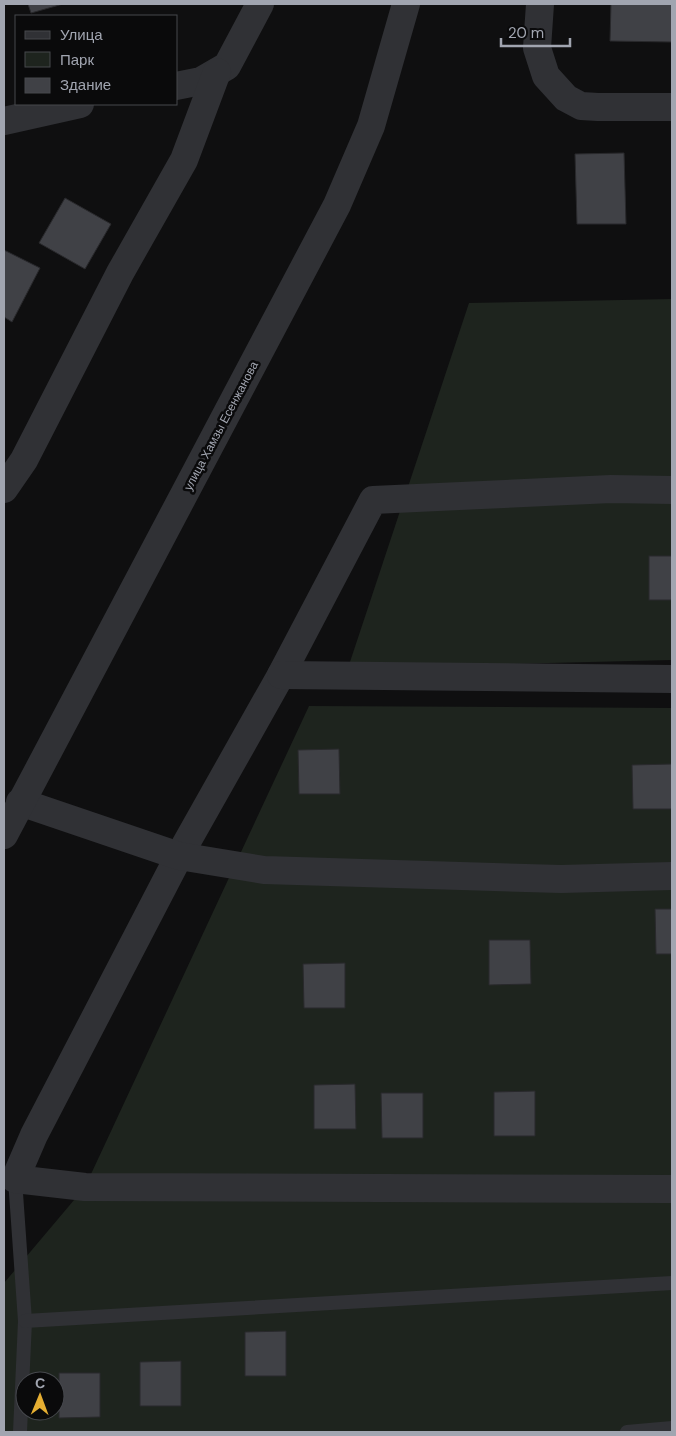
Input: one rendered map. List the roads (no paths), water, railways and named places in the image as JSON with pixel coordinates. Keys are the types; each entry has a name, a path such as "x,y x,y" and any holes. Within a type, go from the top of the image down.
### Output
{"street":[{"path":"178,86 201,81 227,66 260,4"},
{"name":"улица Хамзы Есенжанова","path":"4,835 276,324 337,205 371,126 406,4"},
{"path":"540,4 537,48 546,76 566,98 581,106 672,107"},
{"path":"4,489 24,460 120,273 184,160 217,72"},
{"path":"5,122 76,105"},
{"path":"672,490 611,489 373,500 281,676 180,856 34,1135 15,1179 85,1187 672,1189"},
{"path":"281,676 672,679"},
{"path":"20,802 180,856 264,870 561,879 672,876"}],"lane":[{"path":"15,1179 25,1321 20,1432"},
{"path":"25,1321 672,1283"},
{"path":"627,1432 672,1428"}]}
